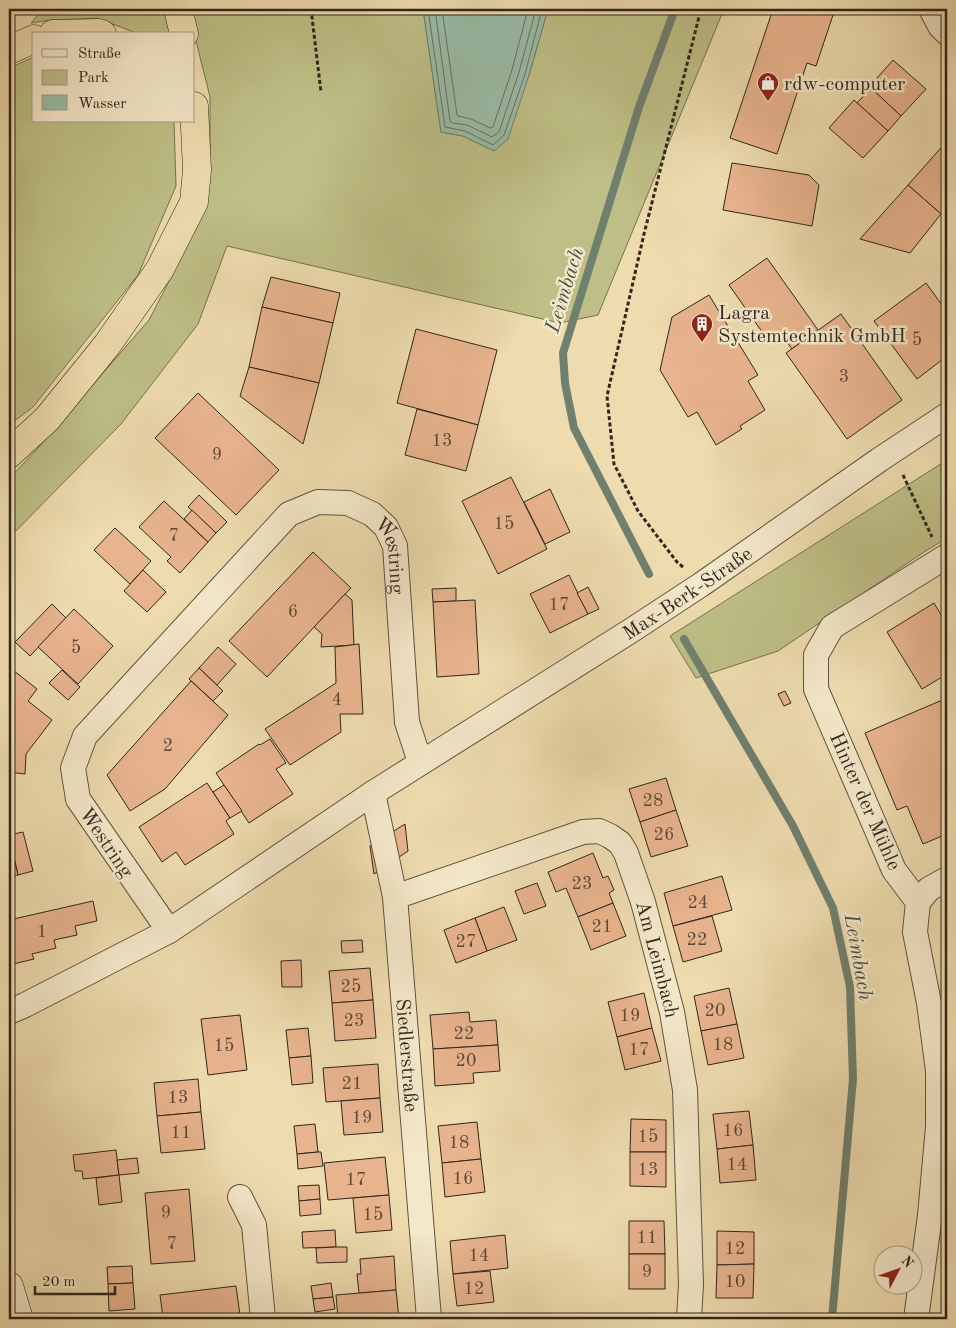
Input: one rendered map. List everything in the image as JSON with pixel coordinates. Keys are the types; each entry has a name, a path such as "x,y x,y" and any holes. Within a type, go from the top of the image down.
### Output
{"highway":[{"path":"178,9 184,32"},
{"path":"9,50 32,40"},
{"path":"9,454 47,419 106,345 160,269 194,202 197,170 195,122"}],"main road":[{"path":"9,1286 19,1319"}],"street":[{"path":"932,9 940,26 947,33"},
{"name":"Max-Berk-Straße","path":"420,762 696,588 947,414"},
{"name":"Westring","path":"169,931 78,799 73,768 85,736 289,514 318,502 348,503 372,514 386,527 395,546 407,722 420,762"},
{"name":"Hinter der Mühle","path":"918,902 894,870 816,689 816,655 832,627 945,557"},
{"path":"9,1012 169,931 420,762"},
{"name":"Siedlerstraße","path":"372,793 395,897 429,1319"},
{"name":"Am Leimbach","path":"395,897 583,832 599,831 620,843 626,853 643,902 672,1012 685,1090 691,1284 689,1319"},
{"path":"916,1319 930,1215 938,1127 938,1071 929,1003 915,932 918,902 929,889 947,879"},
{"path":"240,1197 254,1226 262,1319"}],"path":[{"path":"311,9 322,92"},
{"path":"696,588 638,511 614,464 607,396 644,234 701,9"},
{"path":"893,451 945,557"}],"green space":[{"path":"43,9 166,9 172,32 134,32 97,18 31,23"},
{"path":"188,9 423,9 441,132 463,136 494,151 529,75 548,9 724,9 598,315 560,323 227,246 198,324 121,424 9,538 9,479 149,320 184,252 210,177 210,97"},
{"path":"32,58 32,122 174,122 176,186 138,275 33,407 9,425 9,69"},
{"path":"947,460 947,538 778,651 696,678 670,636"}],"water":[{"path":"423,9 548,9 508,139 494,151 463,136 441,132"}],"building":[{"name":"rdw-computer","path":"773,9 823,9 834,12 816,66 807,63 777,154 730,138"},
{"path":"893,60 926,89 901,116 869,87"},
{"path":"871,88 901,116 888,131 857,103"},
{"path":"854,100 888,131 863,158 829,128"},
{"path":"947,141 947,206 941,214 908,185"},
{"path":"732,163 809,175 819,185 812,226 723,210"},
{"path":"908,185 941,214 910,253 860,239"},
{"path":"767,258 818,330 792,349 782,335 770,343 729,285"},
{"path":"271,277 340,293 333,323 262,307"},
{"path":"926,283 947,312 947,356 917,379 874,321"},
{"name":"Lagra Systemtechnik GmbH","path":"709,295 758,375 748,381 765,410 740,426 742,429 716,445 697,412 688,417 660,370 672,317"},
{"path":"262,307 333,323 319,383 249,367"},
{"path":"841,314 902,400 847,439 786,353"},
{"path":"416,329 497,350 478,425 397,403"},
{"path":"249,367 319,383 303,444 240,396"},
{"path":"198,393 279,470 236,515 155,438"},
{"path":"417,409 478,425 466,471 405,455"},
{"path":"511,477 547,549 498,574 462,501"},
{"path":"550,489 570,532 545,544 524,502"},
{"path":"199,495 227,522 216,533 188,507"},
{"path":"164,501 208,542 180,573 167,561 171,557 139,527"},
{"path":"192,510 216,533 208,542 184,519"},
{"path":"115,528 151,561 130,584 94,550"},
{"path":"313,552 351,588 267,677 229,641"},
{"path":"143,570 166,592 147,612 124,591"},
{"path":"569,575 588,614 550,633 530,594"},
{"path":"588,587 599,609 588,614 577,593"},
{"path":"456,588 456,601 433,602 432,589"},
{"path":"345,594 352,600 354,645 321,647 322,634 314,627"},
{"path":"475,600 479,674 437,677 433,602"},
{"path":"934,603 947,625 947,674 922,689 887,632"},
{"path":"52,604 66,618 30,656 15,642"},
{"path":"74,609 113,646 78,684 38,647"},
{"path":"359,644 363,714 340,714 341,732 290,765 265,729 336,683 335,647"},
{"path":"218,647 236,664 217,685 199,668"},
{"path":"9,667 37,689 28,701 52,720 26,754 25,774 9,772"},
{"path":"199,668 223,691 213,701 189,679"},
{"path":"62,670 80,687 68,700 49,683"},
{"path":"191,681 228,715 165,789 130,811 107,775"},
{"path":"785,691 791,703 784,706 778,694"},
{"path":"947,698 947,834 923,844 907,806 897,810 865,733"},
{"path":"270,739 286,763 276,769 293,794 249,823 216,773 259,744"},
{"path":"666,778 676,810 640,822 629,789"},
{"path":"207,783 230,818 226,821 234,834 185,865 176,852 162,862 139,827"},
{"path":"224,785 242,811 230,818 213,792"},
{"path":"676,810 688,846 651,857 640,822"},
{"path":"405,824 408,851 374,874 370,846"},
{"path":"23,832 33,871 18,875 9,835"},
{"path":"9,838 18,875 9,877"},
{"path":"593,853 603,878 608,876 614,890 609,893 613,903 578,917 566,888 556,892 548,872"},
{"path":"722,876 732,910 673,926 664,893"},
{"path":"537,883 546,906 524,914 515,891"},
{"path":"93,901 97,921 75,926 77,935 54,940 56,948 32,954 34,959 9,965 9,920"},
{"path":"613,903 626,936 591,950 578,917"},
{"path":"504,907 517,940 487,951 475,918"},
{"path":"712,916 722,951 683,962 673,926"},
{"path":"475,918 487,951 456,963 444,930"},
{"path":"362,940 363,952 342,953 341,941"},
{"path":"301,960 302,987 282,987 281,961"},
{"path":"370,968 373,1000 332,1003 329,971"},
{"path":"729,988 737,1024 701,1031 694,996"},
{"path":"644,993 652,1028 617,1037 608,1002"},
{"path":"373,1000 376,1038 335,1041 332,1003"},
{"path":"469,1012 470,1022 496,1020 498,1045 433,1049 430,1015"},
{"path":"240,1015 247,1070 208,1075 201,1019"},
{"path":"737,1024 744,1058 708,1065 701,1031"},
{"path":"308,1028 311,1056 289,1058 286,1030"},
{"path":"652,1028 661,1061 625,1070 617,1037"},
{"path":"498,1045 500,1071 473,1073 474,1083 435,1086 433,1049"},
{"path":"311,1056 313,1083 292,1085 289,1058"},
{"path":"378,1064 380,1098 326,1102 323,1068"},
{"path":"198,1079 201,1112 157,1116 154,1083"},
{"path":"380,1098 383,1132 344,1135 341,1101"},
{"path":"749,1111 753,1145 717,1149 713,1114"},
{"path":"201,1112 205,1149 161,1153 157,1116"},
{"path":"631,1119 666,1120 666,1152 630,1152"},
{"path":"477,1122 481,1159 442,1163 438,1126"},
{"path":"315,1124 318,1152 297,1154 294,1126"},
{"path":"753,1145 756,1180 720,1183 717,1149"},
{"path":"116,1150 119,1175 83,1179 82,1171 75,1171 73,1155"},
{"path":"321,1152 323,1166 298,1169 297,1154"},
{"path":"630,1152 666,1152 666,1187 630,1186"},
{"path":"385,1157 389,1195 328,1200 324,1163"},
{"path":"137,1158 139,1173 119,1175 117,1160"},
{"path":"481,1159 485,1192 445,1197 442,1163"},
{"path":"119,1175 122,1202 99,1205 96,1178"},
{"path":"319,1185 320,1199 299,1201 298,1186"},
{"path":"189,1189 195,1261 151,1264 145,1193"},
{"path":"389,1195 392,1230 356,1233 353,1198"},
{"path":"320,1199 321,1214 300,1216 299,1201"},
{"path":"629,1221 664,1221 665,1254 629,1254"},
{"path":"335,1230 336,1247 303,1248 302,1232"},
{"path":"717,1231 754,1232 754,1264 717,1265"},
{"path":"505,1235 508,1268 453,1274 450,1241"},
{"path":"347,1247 347,1262 317,1263 316,1248"},
{"path":"629,1254 665,1254 665,1289 629,1289"},
{"path":"394,1256 396,1290 359,1293 357,1274 361,1274 360,1259"},
{"path":"754,1264 753,1298 716,1298 717,1265"},
{"path":"132,1266 133,1283 108,1284 107,1267"},
{"path":"490,1271 494,1302 457,1306 453,1274"},
{"path":"133,1283 135,1309 109,1311 108,1284"},
{"path":"331,1283 333,1297 313,1299 311,1286"},
{"path":"236,1286 240,1315 221,1317 221,1319 163,1318 160,1295"},
{"path":"396,1290 399,1319 338,1319 336,1295"},
{"path":"333,1297 335,1309 315,1312 313,1299"}],"waterway":[{"name":"Leimbach","path":"649,574 574,428 565,383 563,353 639,107 675,9"},
{"name":"Leimbach","path":"684,639 793,826 833,908 850,987 853,1079 832,1319"}],"place":[{"name":"rdw-computer","path":"768,102"},
{"name":"Lagra Systemtechnik GmbH","path":"702,343"}]}
